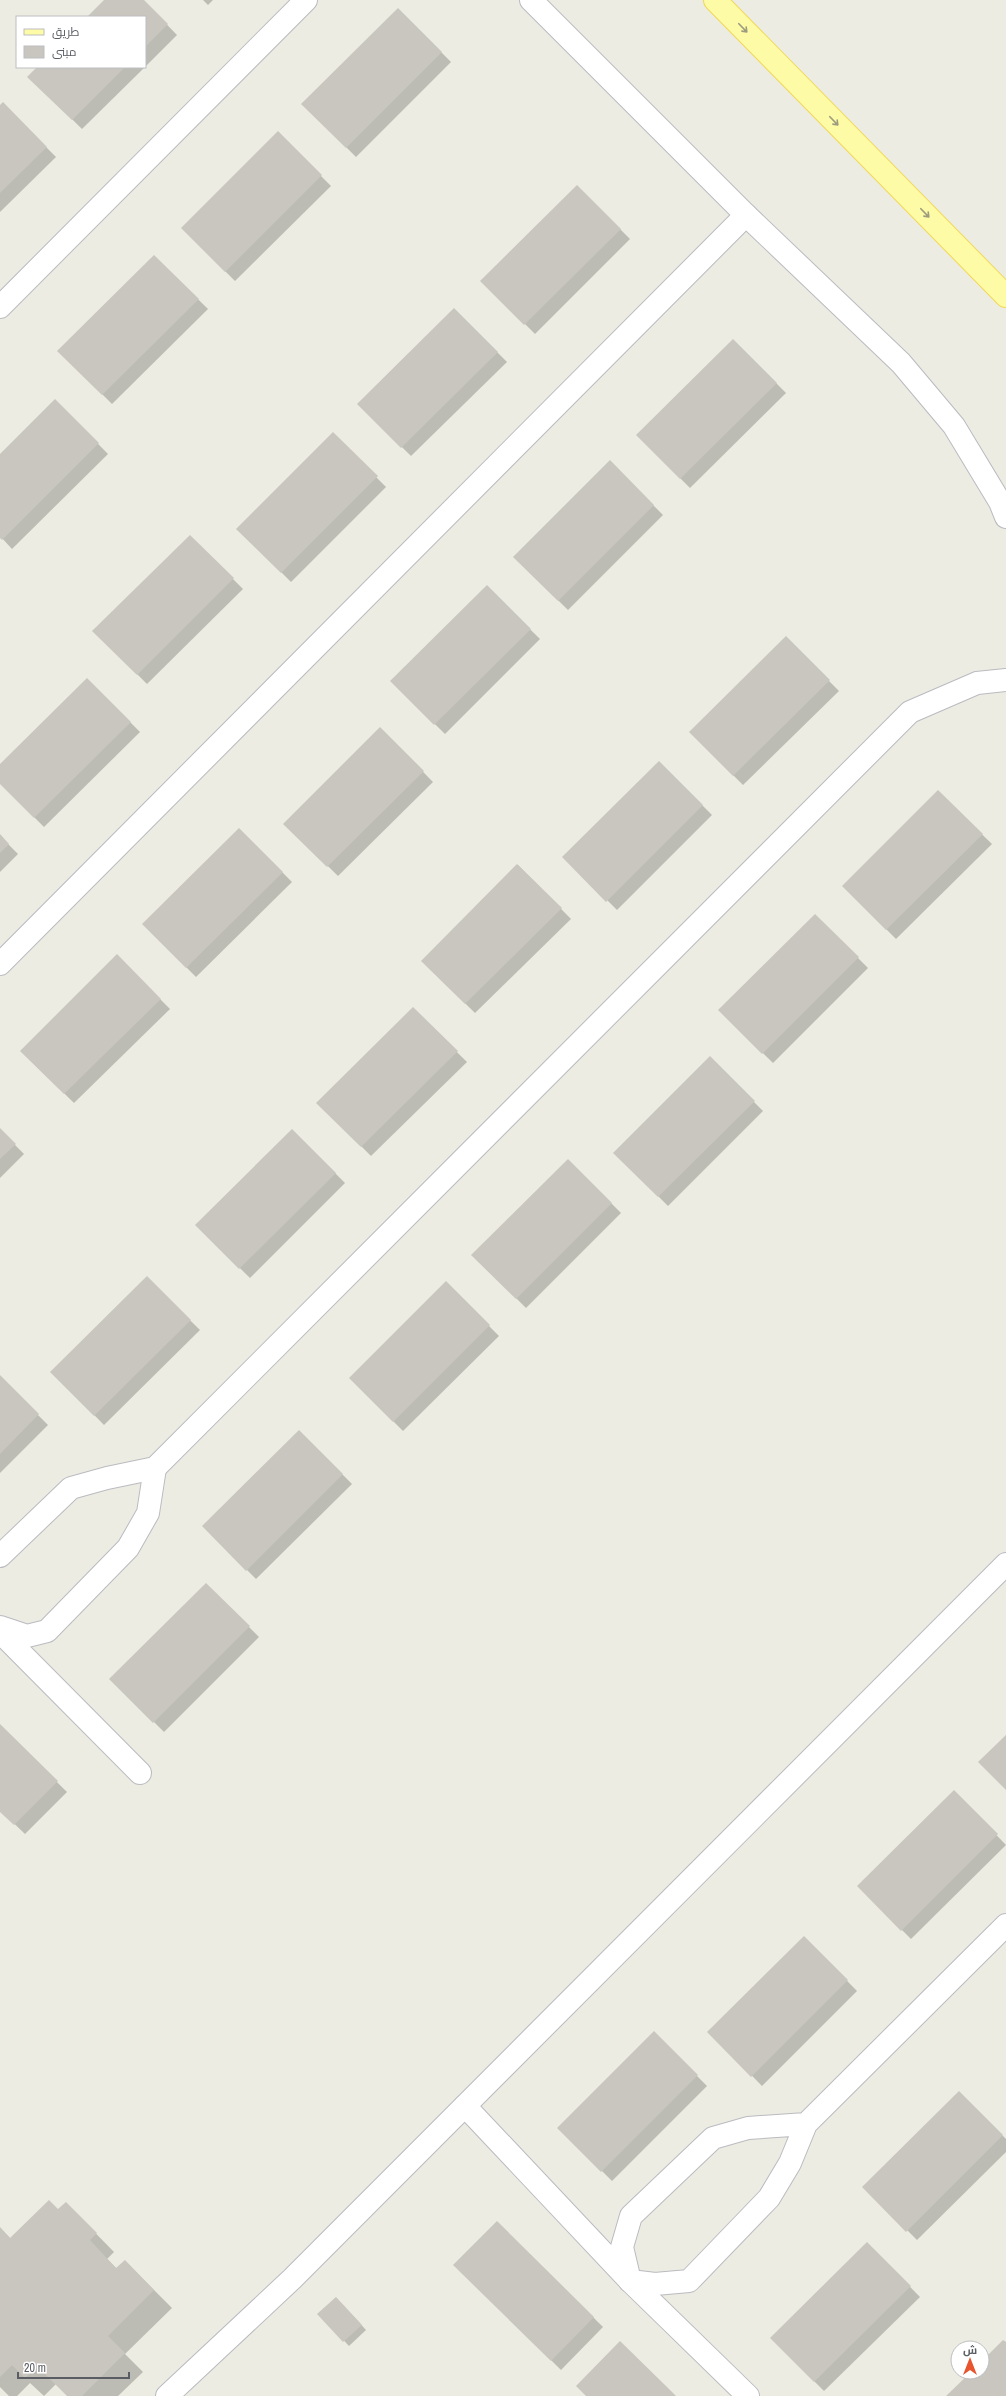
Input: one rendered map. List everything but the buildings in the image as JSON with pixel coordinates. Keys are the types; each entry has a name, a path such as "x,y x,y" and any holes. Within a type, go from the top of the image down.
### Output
{"main road":[{"path":"716,0 1006,296"}],"street":[{"path":"0,307 306,0"},
{"path":"531,0 746,215 901,363 954,426 1000,502 1006,517"},
{"path":"0,964 746,215"},
{"path":"0,1556 71,1488 107,1478 155,1468 910,712 976,684 1006,680"},
{"path":"0,1627 27,1636 47,1631 122,1554 148,1513 155,1468"},
{"path":"167,2396 292,2279 1006,1564"},
{"path":"0,1632 140,1773"},
{"path":"630,2281 655,2284 689,2281 769,2198 790,2163 806,2124 1006,1926"},
{"path":"464,2106 630,2281 748,2396"},
{"path":"630,2281 622,2248 631,2216 713,2138 748,2128 806,2124"}]}
